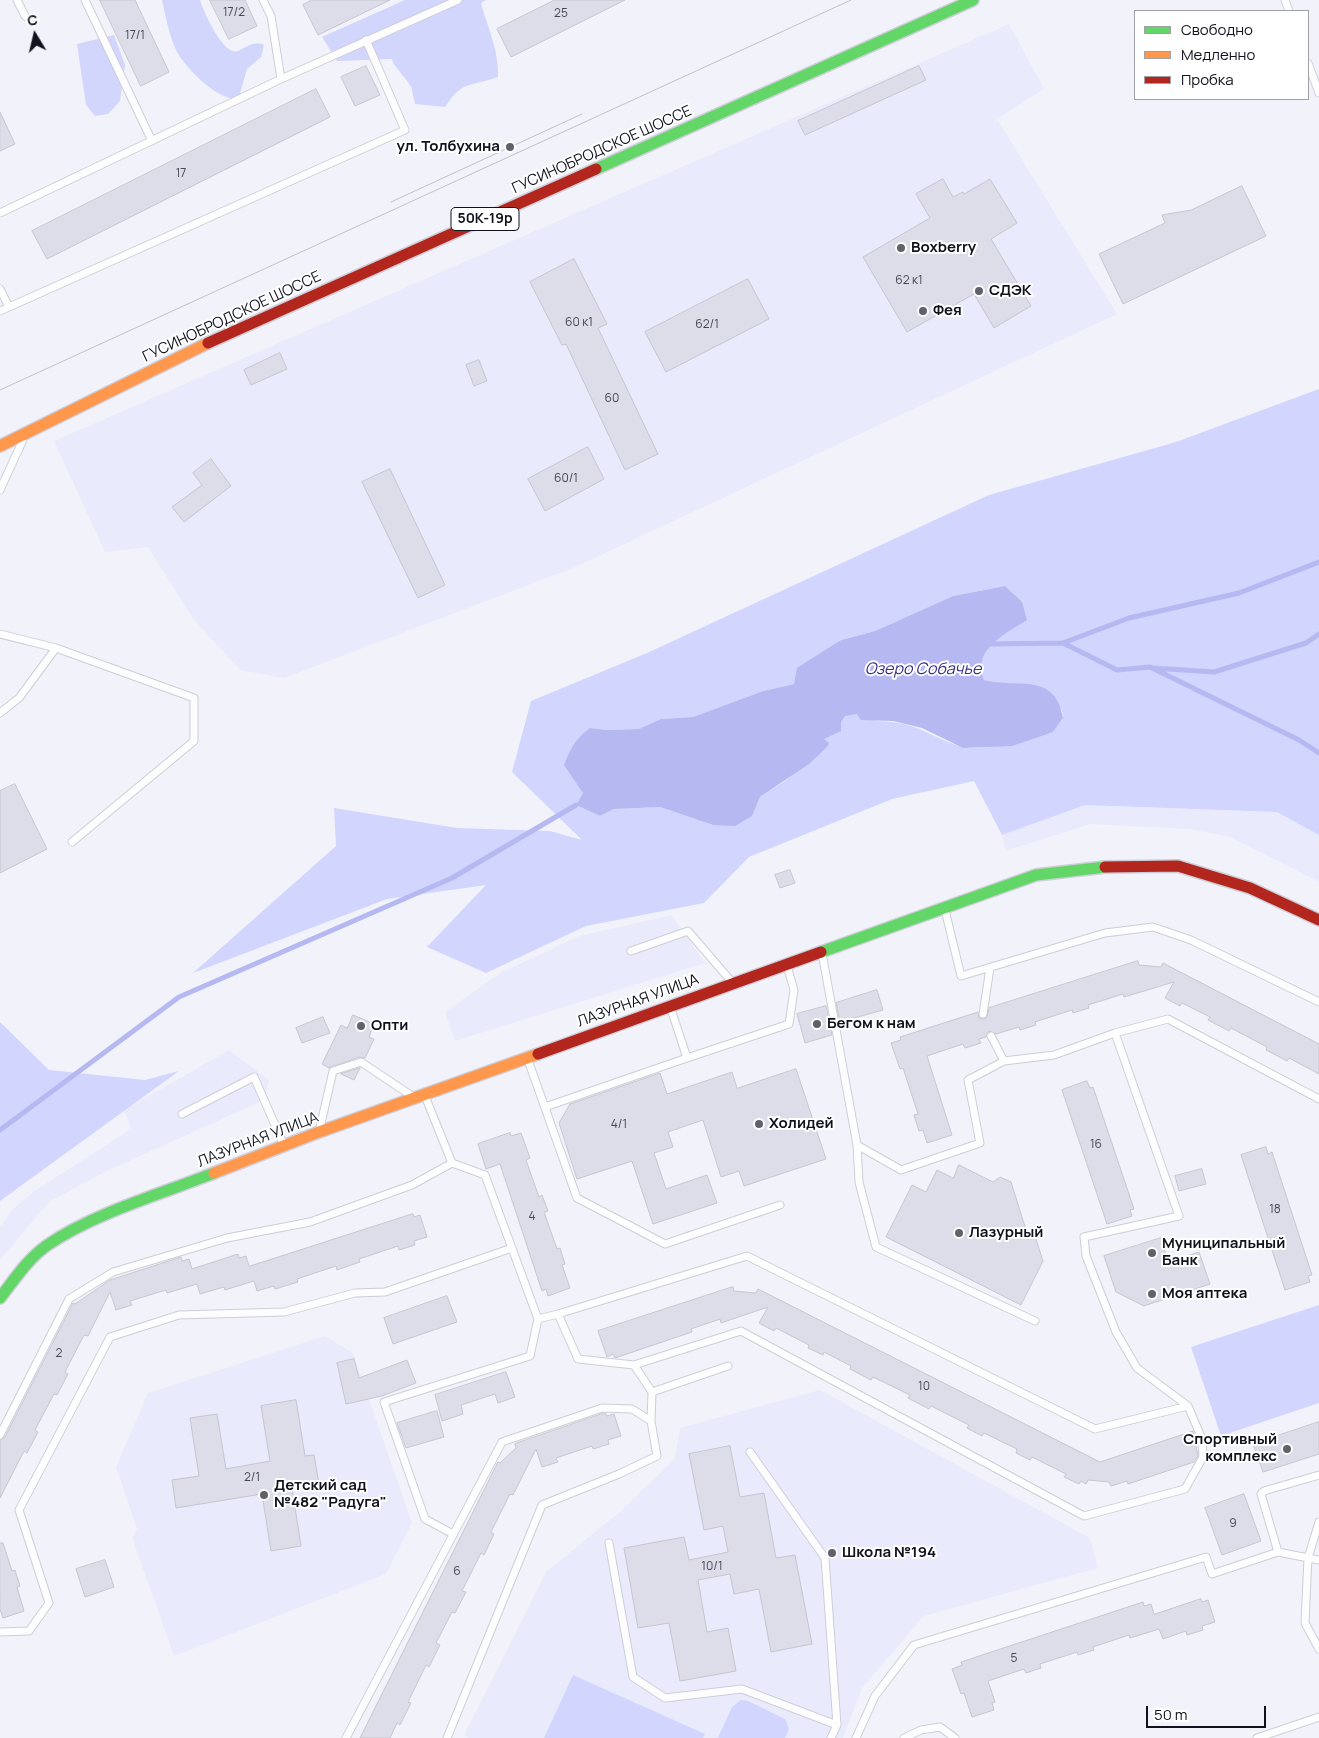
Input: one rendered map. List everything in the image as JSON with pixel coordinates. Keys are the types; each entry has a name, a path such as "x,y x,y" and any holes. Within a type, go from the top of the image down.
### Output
{"street":[{"name":"ГУСИНОБРОДСКОЕ ШОССЕ","path":"0,446 208,343 973,0"},
{"name":"ЛАЗУРНАЯ УЛИЦА","path":"0,1298 20,1272 47,1245 81,1225 319,1132 1036,874 1095,867 1178,866 1250,888 1319,920"}],"lane":[{"path":"17,0 24,16"},
{"path":"85,0 152,141"},
{"path":"265,0 271,16 281,78"},
{"path":"0,213 281,78 458,0"},
{"path":"0,311 405,130 366,40"},
{"path":"1309,66 1319,93"},
{"path":"0,289 9,307"},
{"path":"0,490 27,432"},
{"path":"0,634 56,648 194,698 194,741 72,842"},
{"path":"0,713 19,698 56,648"},
{"path":"944,908 961,976 1105,933 1153,927 1191,940 1319,1002"},
{"path":"631,952 688,931 733,983"},
{"path":"822,952 857,1146 859,1182 876,1247 1035,1321"},
{"path":"545,1107 789,1024 794,990 787,964"},
{"path":"984,1014 990,968"},
{"path":"670,1006 687,1058"},
{"path":"857,1146 901,1170 980,1143 968,1080 1004,1060 1054,1054 1115,1033 1168,1019 1319,1099"},
{"path":"558,1314 578,1359 634,1365 741,1331 1084,1516 1185,1489 1203,1457 1202,1439 1188,1406 1137,1368 1116,1332 1086,1256 1084,1237 1179,1216 1115,1033"},
{"path":"990,1036 1004,1060"},
{"path":"527,1057 578,1198 665,1244 780,1205"},
{"path":"319,1132 333,1071 361,1062 419,1096 452,1163 485,1175 538,1319 530,1356 384,1402 425,1519 453,1534"},
{"path":"182,1114 254,1077 284,1146"},
{"path":"0,1436 69,1298 113,1272 227,1238 310,1222 412,1185 452,1163"},
{"path":"0,1632 29,1631 49,1603 20,1510 110,1337 179,1315 284,1312 355,1293 385,1292 512,1248"},
{"path":"538,1319 747,1256 1095,1429 1188,1406"},
{"path":"447,1738 542,1505 619,1474 657,1456 651,1421 652,1392 634,1365"},
{"path":"652,1392 728,1366"},
{"path":"346,1738 502,1442 602,1408 632,1409 651,1421"},
{"path":"750,1452 825,1558 837,1725 831,1738"},
{"path":"1278,1552 1261,1494 1264,1491 1319,1475"},
{"path":"1319,1522 1308,1558 1305,1623 1319,1649"},
{"path":"609,1543 633,1677 665,1698 742,1690 837,1725"},
{"path":"856,1738 875,1696 914,1645 1206,1557 1212,1574 1278,1552 1319,1560"},
{"path":"1257,1738 1319,1717"},
{"path":"904,1738 921,1730 940,1727 955,1738"}],"shaded area":[{"path":"162,0 200,0 215,32 232,51 238,51 257,43 264,45 261,57 247,69 239,97 231,98 214,90 195,75 181,59 172,39"},
{"path":"405,0 486,0 481,3 495,49 498,77 462,88 451,98 445,107 415,104 411,86 392,59 337,61 322,37"},
{"path":"1009,24 1044,89 997,119 1117,314 573,568 284,678 240,670 193,619 148,547 105,552 54,441"},
{"path":"114,35 125,65 120,101 108,114 95,116 86,105 77,44"},
{"path":"1319,389 1319,835 1277,812 1085,805 1002,835 974,781 892,799 749,857 704,903 586,926 486,973 427,947 486,885 387,899 193,973 336,846 334,808 457,828 550,831 582,840 512,772 531,701 647,653 989,495 1176,442","holes":["1005,586 1013,594 982,658 980,670 984,680 1001,685 1017,684 1062,710 1063,718 1053,732 1007,743 970,748 962,747 904,724 874,720 857,714 845,715 823,739 828,746 785,781 760,797 752,816 713,825 660,807 614,809 600,816 576,805 583,793 590,728 607,730 639,729 661,719 693,717 763,691 794,684 840,640 875,631 953,596"]},
{"path":"1085,805 1277,812 1319,835 1319,882 1230,837 1189,829 1091,824 1005,851 1002,835"},
{"path":"672,915 705,963 455,1041 445,1012 502,972 579,936"},
{"path":"0,1022 49,1070 145,1080 179,1071 0,1201"},
{"path":"229,1050 269,1080 264,1100 107,1171 50,1201 0,1260 0,1227 11,1211 33,1192 131,1129 124,1110"},
{"path":"1319,1305 1319,1403 1221,1436 1191,1347"},
{"name":"Детский сад №482 \"Радуга\"","path":"325,1336 353,1353 412,1523 386,1574 174,1656 132,1538 137,1529 116,1467 148,1393"},
{"name":"Школа №194","path":"820,1390 1090,1538 1098,1568 924,1616 862,1688 843,1738 469,1738 464,1735 546,1572 622,1510 675,1458 680,1428"},
{"path":"573,1675 705,1734 703,1738 544,1738"},
{"path":"741,1700 748,1701 785,1719 789,1729 785,1738 718,1738 732,1707"}],"water":[{"name":"Озеро Собачье","path":"1005,586 1022,602 1027,620 1000,637 986,652 982,660 981,669 984,680 1033,685 1043,688 1052,694 1059,703 1063,718 1053,732 1012,746 963,748 922,728 893,721 861,720 857,714 845,716 841,722 841,731 824,739 829,743 828,746 809,764 760,797 752,816 735,826 713,825 660,807 614,809 600,816 576,805 583,793 564,765 574,744 590,728 607,730 639,729 661,719 693,717 763,691 794,684 797,668 841,640 875,631 953,596"}],"building":[{"path":"100,0 135,0 169,72 141,86"},
{"path":"210,0 245,0 257,26 229,39"},
{"path":"312,0 390,0 318,35 303,5"},
{"path":"555,0 625,0 511,57 497,29"},
{"path":"366,66 380,95 355,106 341,77"},
{"path":"919,66 926,80 805,135 798,121"},
{"path":"316,89 330,117 47,259 32,231"},
{"path":"0,112 15,144 0,151"},
{"path":"943,179 953,197 963,192 964,194 990,179 1017,223 991,239 1031,306 994,328 974,294 907,332 863,257 930,218 916,194"},
{"path":"1242,186 1266,236 1123,304 1099,254 1165,223 1162,215 1191,210"},
{"path":"574,259 607,324 598,328 658,454 625,470 566,344 562,345 530,282"},
{"path":"748,279 769,319 666,372 645,332"},
{"path":"280,353 287,369 251,385 244,370"},
{"path":"479,360 487,381 474,386 466,365"},
{"path":"588,447 604,479 545,511 528,479"},
{"path":"211,459 231,486 184,522 172,507 202,485 193,473"},
{"path":"390,469 445,585 418,598 362,482"},
{"path":"15,784 47,849 0,873 0,791"},
{"path":"790,870 795,883 780,888 775,875"},
{"path":"1138,961 1139,965 1161,967 1163,963 1319,1044 1319,1074 1289,1058 1287,1061 1266,1050 1267,1047 1231,1028 1229,1031 1208,1020 1210,1017 1182,1003 1180,1006 1165,998 1174,982 1124,997 1123,994 1088,1005 1089,1008 1073,1013 1072,1010 1035,1022 1036,1025 1020,1030 1019,1027 996,1034 989,1031 986,1037 979,1039 981,1043 965,1048 963,1044 927,1056 952,1135 927,1143 923,1130 919,1131 914,1115 918,1114 903,1068 900,1069 891,1043 901,1040 900,1037 978,1012 979,1018 984,1019 987,1017 989,1008"},
{"path":"877,990 883,1010 840,1022 836,1003"},
{"name":"Бегом к нам","path":"826,1006 832,1035 805,1043 797,1014"},
{"path":"353,1015 374,1024 369,1037 374,1039 365,1058 359,1057 329,1068 322,1064 341,1025 347,1028"},
{"path":"323,1017 330,1033 302,1043 296,1028"},
{"path":"360,1068 354,1080 341,1074"},
{"path":"796,1069 826,1159 744,1186 739,1171 721,1177 703,1120 668,1132 673,1147 654,1153 666,1189 707,1175 717,1203 653,1224 632,1161 577,1179 559,1123 570,1104 660,1073 667,1094 732,1072 737,1088"},
{"path":"1087,1081 1090,1088 1093,1087 1134,1209 1130,1210 1132,1216 1107,1224 1062,1090"},
{"path":"510,1133 511,1136 521,1133 530,1158 526,1160 539,1197 542,1195 548,1211 544,1212 557,1249 560,1248 565,1264 562,1265 570,1288 548,1296 546,1289 542,1291 500,1164 486,1169 478,1144"},
{"path":"1266,1147 1268,1154 1272,1152 1312,1275 1308,1276 1310,1282 1285,1290 1241,1155"},
{"name":"Лазурный","path":"959,1165 993,1182 1000,1177 1011,1182 1026,1230 1035,1236 1043,1261 1021,1305 886,1237 912,1185 926,1192 937,1170 953,1178"},
{"path":"1202,1169 1206,1184 1179,1191 1175,1176"},
{"path":"413,1214 414,1217 420,1215 427,1237 414,1241 415,1245 399,1250 398,1246 359,1259 360,1262 337,1270 336,1266 297,1279 298,1282 275,1289 274,1286 257,1291 254,1281 225,1290 224,1287 200,1294 197,1284 167,1293 166,1290 130,1301 132,1305 116,1310 110,1292 88,1336 84,1335 65,1372 68,1374 57,1395 54,1394 35,1430 38,1432 27,1453 24,1451 0,1498 0,1440 5,1437 73,1303 75,1304 110,1280 181,1257 182,1261 189,1259 192,1269 238,1254 239,1258 246,1256 249,1266"},
{"path":"1161,1238 1168,1262 1199,1252 1210,1284 1144,1306 1116,1292 1104,1256"},
{"path":"733,1287 734,1291 756,1293 758,1289 1100,1462 1193,1431 1198,1456 1194,1462 1128,1484 1127,1481 1111,1486 1109,1482 1088,1480 1086,1484 1081,1481 1079,1484 1064,1477 1066,1474 1032,1457 1030,1460 1016,1453 1017,1449 984,1433 982,1436 967,1428 969,1425 931,1406 929,1409 908,1398 910,1395 873,1377 871,1380 850,1369 851,1366 824,1352 823,1355 808,1348 809,1345 776,1328 774,1331 759,1323 768,1307 721,1323 720,1319 691,1329 692,1332 615,1358 613,1354 607,1357 598,1331"},
{"path":"447,1296 457,1322 393,1344 384,1318"},
{"path":"354,1359 359,1378 407,1360 416,1383 382,1396 346,1404 337,1363"},
{"path":"506,1372 515,1397 498,1403 495,1394 461,1405 463,1414 442,1421 435,1395"},
{"path":"296,1400 305,1456 314,1455 319,1484 292,1488 301,1546 271,1551 262,1494 176,1508 172,1480 199,1476 190,1418 217,1414 226,1469 270,1461 261,1406"},
{"path":"437,1411 444,1437 406,1448 397,1423"},
{"path":"605,1413 607,1416 614,1414 621,1436 608,1440 609,1444 593,1449 592,1446 556,1458 558,1462 542,1467 536,1449 513,1495 510,1494 491,1532 494,1534 484,1555 481,1553 462,1591 466,1592 455,1613 452,1612 436,1643 440,1645 429,1667 426,1665 408,1702 411,1703 400,1725 397,1723 390,1738 360,1738 498,1462 500,1463 516,1448 515,1444"},
{"name":"Спортивный комплекс","path":"1319,1422 1319,1454 1263,1472 1253,1444"},
{"path":"730,1446 740,1497 764,1493 776,1558 795,1555 812,1644 771,1652 759,1589 734,1594 730,1574 698,1580 707,1632 728,1628 736,1671 680,1681 669,1623 638,1628 624,1548 684,1537 689,1560 728,1552 723,1526 704,1530 689,1454"},
{"path":"1244,1494 1261,1541 1222,1555 1205,1508"},
{"path":"0,1543 3,1543 12,1571 15,1570 20,1586 17,1587 24,1611 3,1618 0,1609"},
{"path":"105,1560 114,1587 85,1597 76,1569"},
{"path":"1201,1599 1202,1602 1208,1600 1215,1622 1202,1626 1203,1630 1187,1635 1186,1631 1163,1639 1159,1629 1130,1638 1129,1635 1093,1647 1094,1650 1078,1655 1077,1652 1040,1664 1041,1668 1026,1673 1024,1669 988,1681 995,1702 992,1703 994,1710 972,1717 964,1693 961,1694 952,1669 962,1665 961,1662 1143,1602 1144,1606 1151,1604 1154,1614"}],"waterway":[{"path":"1063,643 1129,618 1239,593 1319,562"},
{"path":"1153,668 1214,672 1306,643 1319,634"},
{"path":"990,644 1063,643 1117,670 1150,667 1299,740 1319,753"},
{"path":"0,1130 179,997 452,878 576,805"}],"tram line":[{"path":"0,390 851,0"},
{"path":"391,202 582,114"}],"traffic: fast":[{"path":"596,169 973,0"},
{"path":"821,952 1036,875 1105,867"},
{"path":"0,1298 35,1255 67,1233 107,1213 214,1173"}],"traffic: slow":[{"path":"0,446 208,343"},
{"path":"214,1173 319,1132 538,1054"}],"traffic: jam":[{"path":"208,343 596,169"},
{"path":"1105,867 1178,866 1250,888 1319,920"},
{"path":"538,1054 821,952"}],"place":[{"name":"ул. Толбухина","path":"510,147"},
{"name":"Boxberry","path":"901,248"},
{"name":"СДЭК","path":"979,291"},
{"name":"Фея","path":"923,311"},
{"name":"Бегом к нам","path":"817,1024"},
{"name":"Опти","path":"361,1026"},
{"name":"Холидей","path":"759,1124"},
{"name":"Лазурный","path":"959,1233"},
{"name":"Муниципальный Банк","path":"1152,1253"},
{"name":"Моя аптека","path":"1152,1294"},
{"name":"Спортивный комплекс","path":"1287,1449"},
{"name":"Детский сад №482 \"Радуга\"","path":"264,1495"},
{"name":"Школа №194","path":"832,1553"}]}
